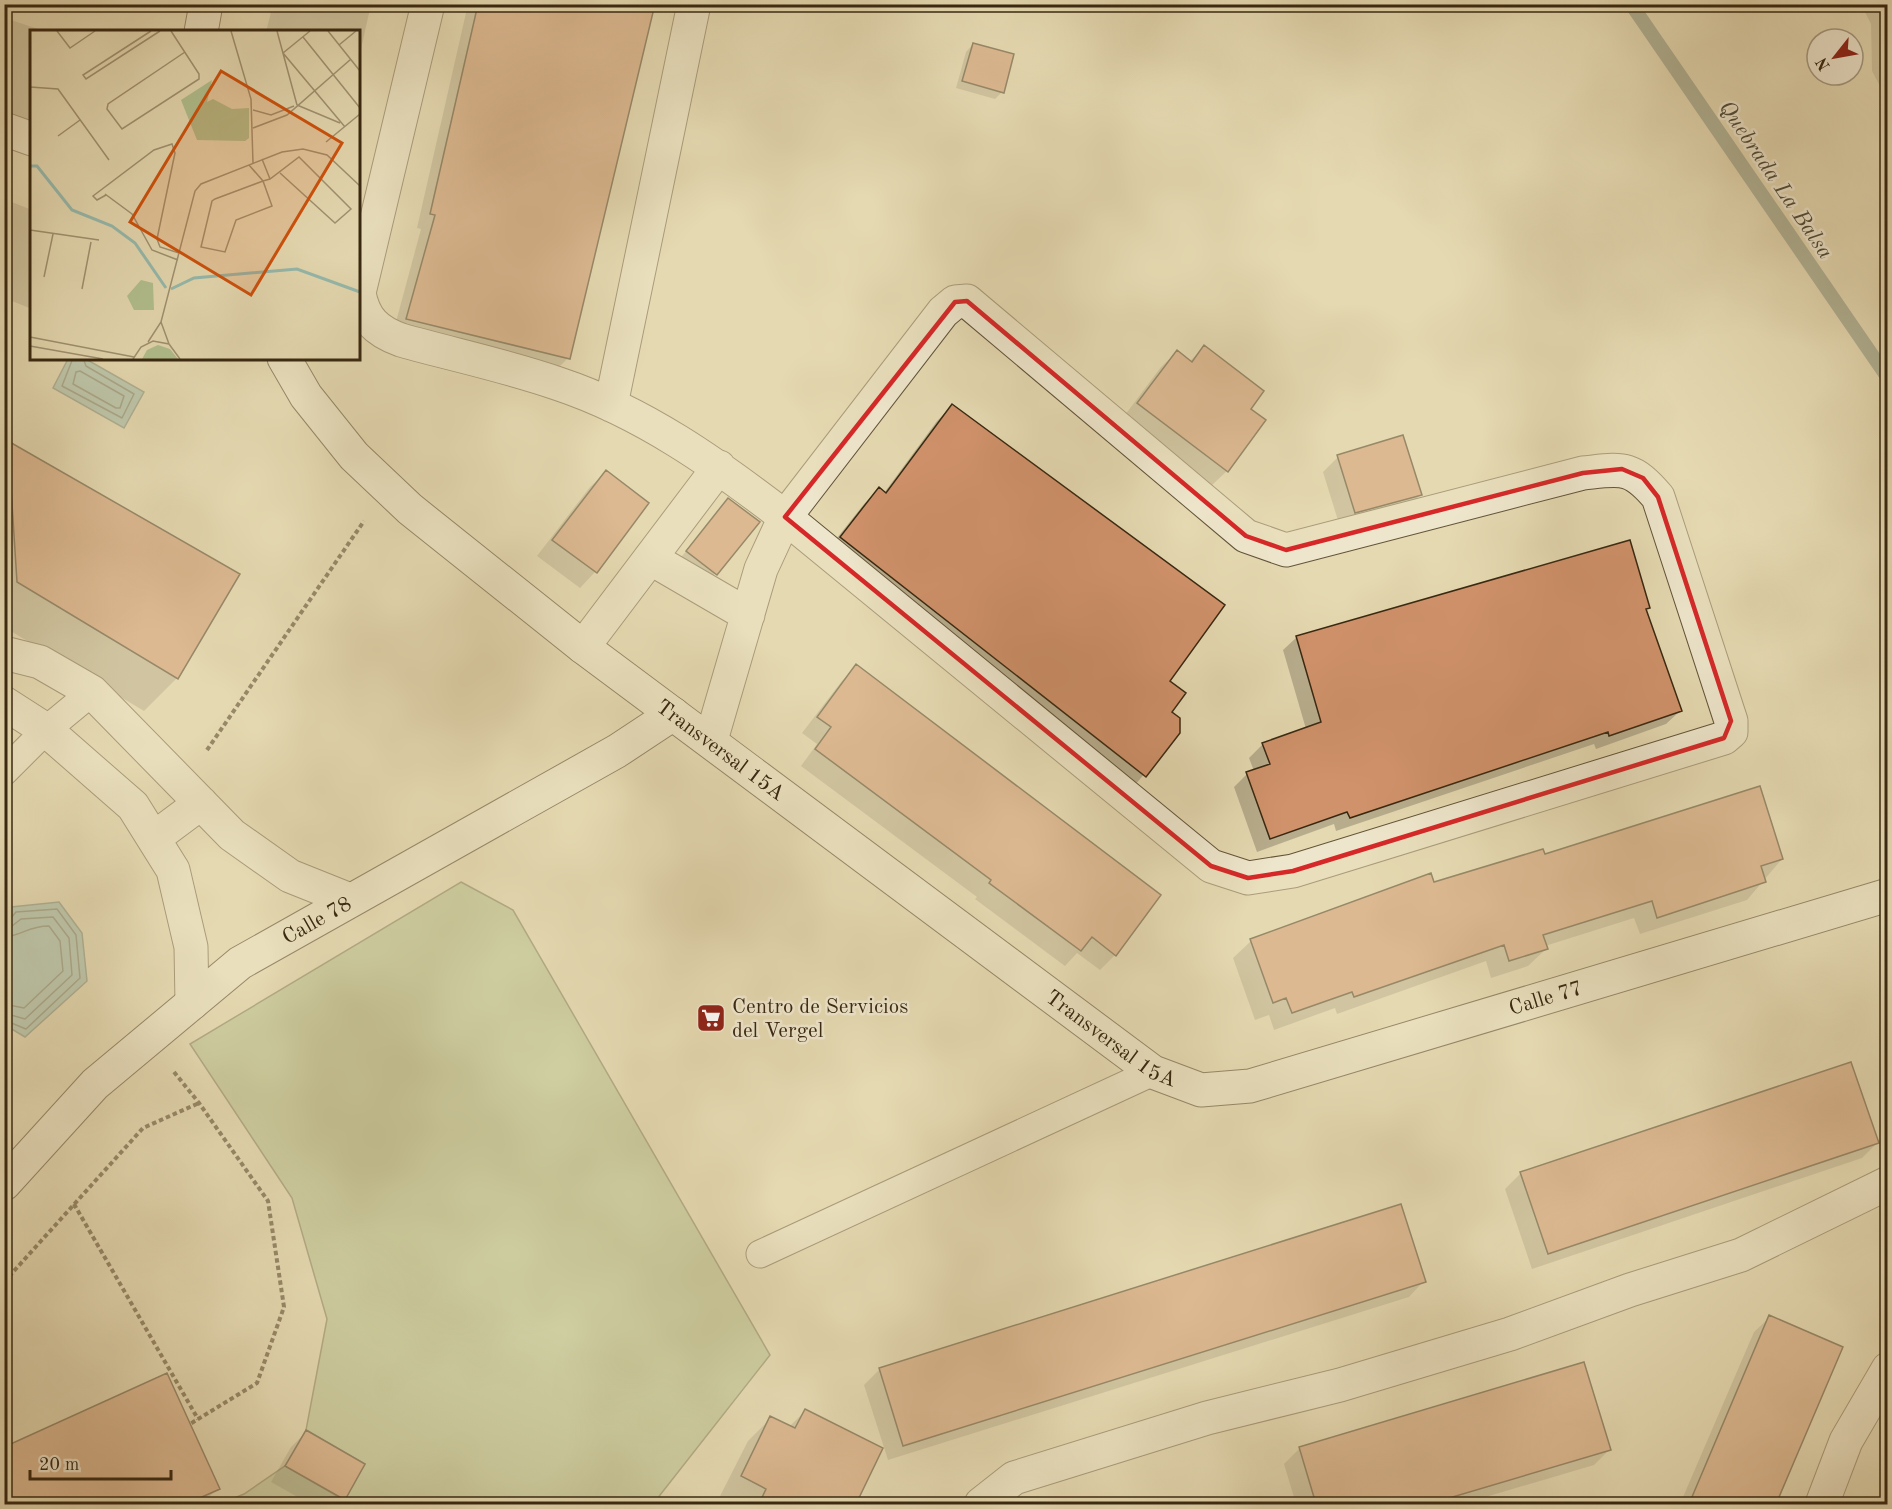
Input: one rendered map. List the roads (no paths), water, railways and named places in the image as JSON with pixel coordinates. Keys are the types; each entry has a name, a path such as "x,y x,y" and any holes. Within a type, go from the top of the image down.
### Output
{"street":[{"path":"201,30 206,4"},
{"path":"360,289 428,4"},
{"path":"611,405 694,4"},
{"path":"4,129 30,138"},
{"path":"360,299 362,310 384,334 559,384 611,405 719,466 785,517 1211,866 1248,878 1293,871 1724,738 1731,732 1731,722 1658,497 1643,478 1622,469 1583,473 1286,550 1246,536 967,301 956,302 943,312 785,517 761,569 711,740"},
{"name":"Transversal 15A","path":"285,360 313,405 354,456 410,509 584,647 1153,1072 1202,1090"},
{"path":"584,647 719,466"},
{"path":"650,558 748,615"},
{"path":"4,653 40,662 92,692 232,835 290,876 350,900"},
{"path":"4,703 46,730 133,806 154,838 173,870 191,947 192,1003"},
{"name":"Calle 78","path":"4,1184 95,1084 240,963 617,751 673,714"},
{"path":"154,838 192,794"},
{"name":"Calle 77","path":"1202,1090 1250,1086 1887,895"},
{"path":"981,1504 1014,1478 1208,1418 1340,1385 1510,1334 1629,1290 1741,1255 1887,1183"},
{"path":"1822,1504 1846,1441 1887,1369"}],"lane":[{"path":"4,772 46,730 92,692"},
{"path":"760,1254 1153,1072"}],"water":[{"path":"67,360 88,360 144,392 124,428 53,388"},
{"path":"59,902 82,933 87,981 25,1037 5,1025 5,919 11,907"}],"waterway":[{"name":"Quebrada La Balsa","path":"1631,4 1888,378"}],"place":[{"name":"Centro de Servicios del Vergel","path":"711,1018"}]}
